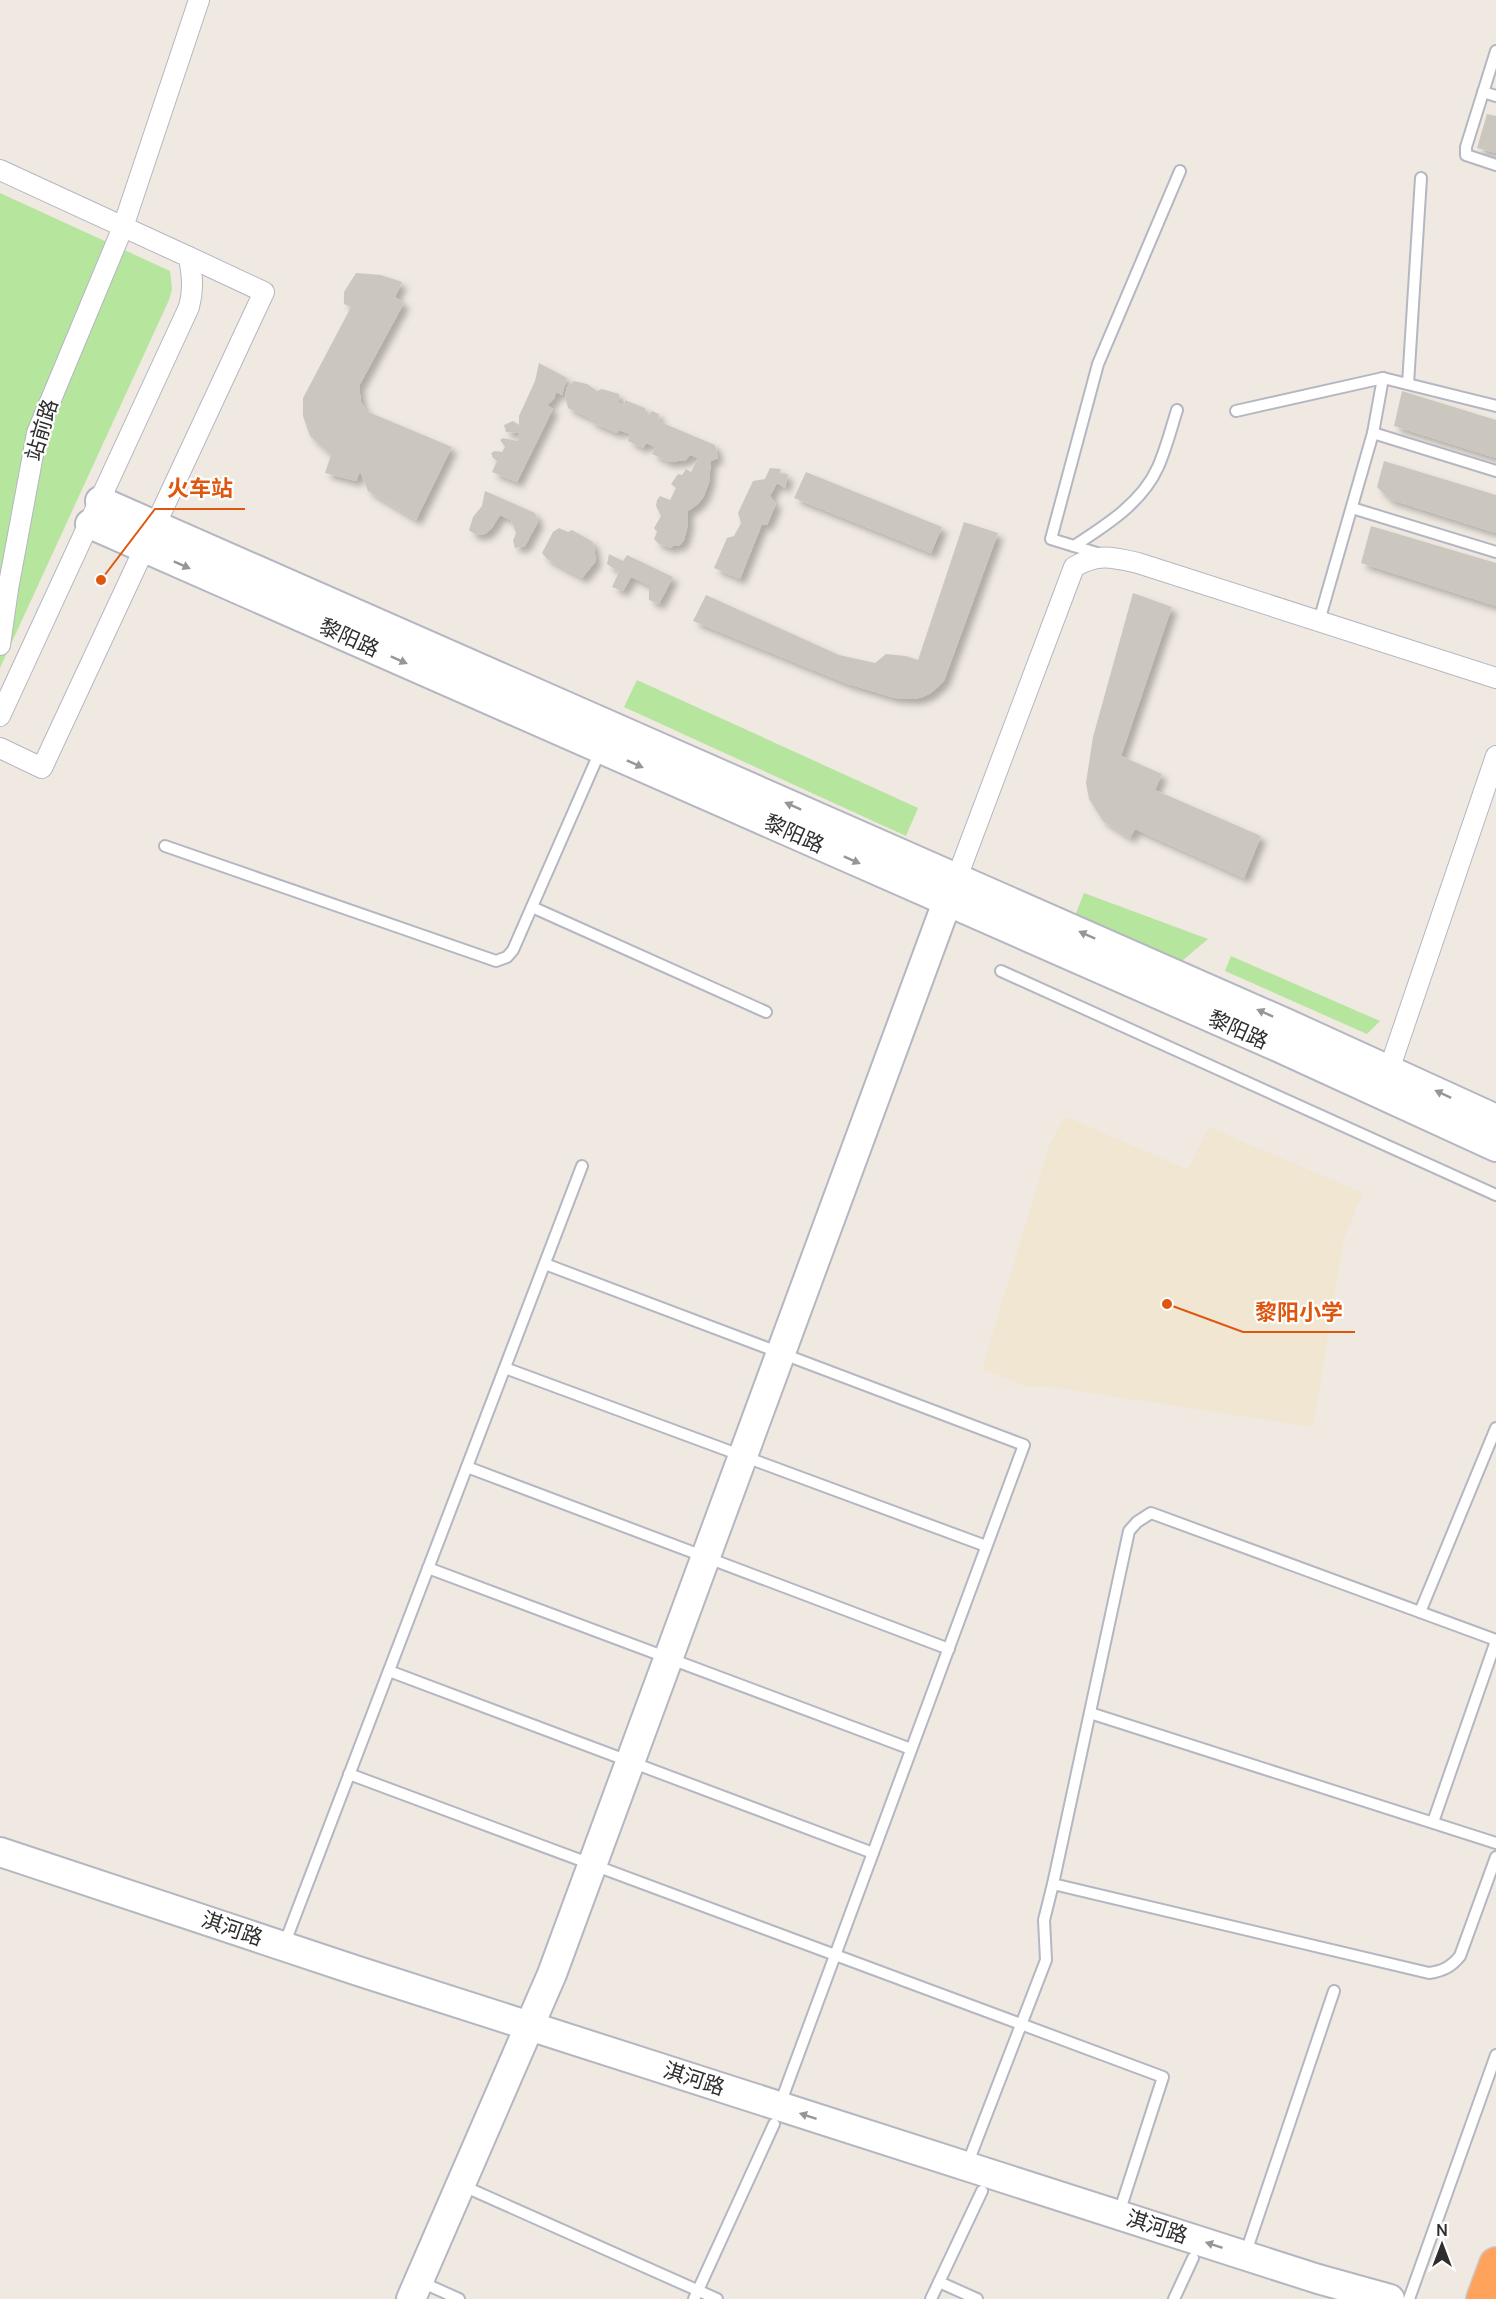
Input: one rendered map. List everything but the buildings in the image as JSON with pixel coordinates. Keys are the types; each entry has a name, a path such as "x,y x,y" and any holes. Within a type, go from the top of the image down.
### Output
{"highway":[{"path":"1483,2299 1496,2264"}],"street":[{"name":"站前路","path":"0,645 37,432 123,226 199,0"},
{"path":"0,170 264,292 42,768 0,748"},
{"path":"0,717 189,307 193,280 189,257"},
{"name":"黎阳路","path":"95,512 952,890 1278,1047 1496,1147"},
{"name":"黎阳路","path":"150,537 601,749 952,890 1389,1070 1496,1119"},
{"path":"415,2290 552,1974 952,890 1074,567 1087,560 1106,556 1138,563 1496,678"},
{"path":"1389,1070 1496,756"},
{"name":"淇河路","path":"0,1852 283,1947 526,2035"},
{"name":"淇河路","path":"0,1871 777,2115 967,2166 1390,2299"},
{"name":"淇河路","path":"777,2115 982,2191 1321,2299"}],"lane":[{"path":"1496,51 1466,147 1466,155 1496,165"},
{"path":"1483,92 1496,96"},
{"path":"1106,556 1050,538 1098,364 1180,171"},
{"path":"1408,384 1421,178"},
{"path":"1319,621 1373,432 1383,378"},
{"path":"1236,411 1383,378 1496,406"},
{"path":"1074,546 1140,496 1158,468 1177,410"},
{"path":"1373,432 1496,471"},
{"path":"1352,508 1496,552"},
{"path":"165,846 496,961 507,957 513,950 601,749"},
{"path":"532,908 766,1012"},
{"path":"1001,971 1496,1195"},
{"path":"283,1947 582,1166"},
{"path":"545,1264 1023,1445 777,2115 696,2295"},
{"path":"505,1368 986,1546"},
{"path":"1420,1612 1496,1428"},
{"path":"467,1467 949,1648"},
{"path":"967,2166 1046,1960 1044,1920 1129,1531 1137,1522 1151,1513 1496,1640 1433,1822"},
{"path":"428,1568 911,1749"},
{"path":"389,1671 873,1853"},
{"path":"1090,1713 1496,1843"},
{"path":"349,1774 1163,2077 1118,2215"},
{"path":"1053,1884 1429,1973 1443,1971 1452,1966 1460,1956 1496,1857"},
{"path":"1245,2255 1334,1991"},
{"path":"1409,2299 1496,2055"},
{"path":"461,2185 696,2295 717,2299"},
{"path":"931,2299 982,2191"},
{"path":"1174,2299 1193,2259"},
{"path":"939,2282 977,2299"},
{"path":"415,2290 459,2299"}],"shaded area":[{"path":"1065,1116 1188,1170 1209,1127 1363,1193 1344,1238 1313,1427 1052,1387 1028,1387 982,1369 1049,1146"}],"green space":[{"path":"0,193 170,271 172,289 169,300 0,668"},
{"path":"637,680 918,808 906,836 624,707"},
{"path":"1084,893 1208,939 1176,966 1071,926"},
{"path":"1231,956 1380,1021 1367,1034 1225,971"}],"place":[{"name":"火车站","path":"101,580"},
{"name":"黎阳小学","path":"1167,1304"}]}
